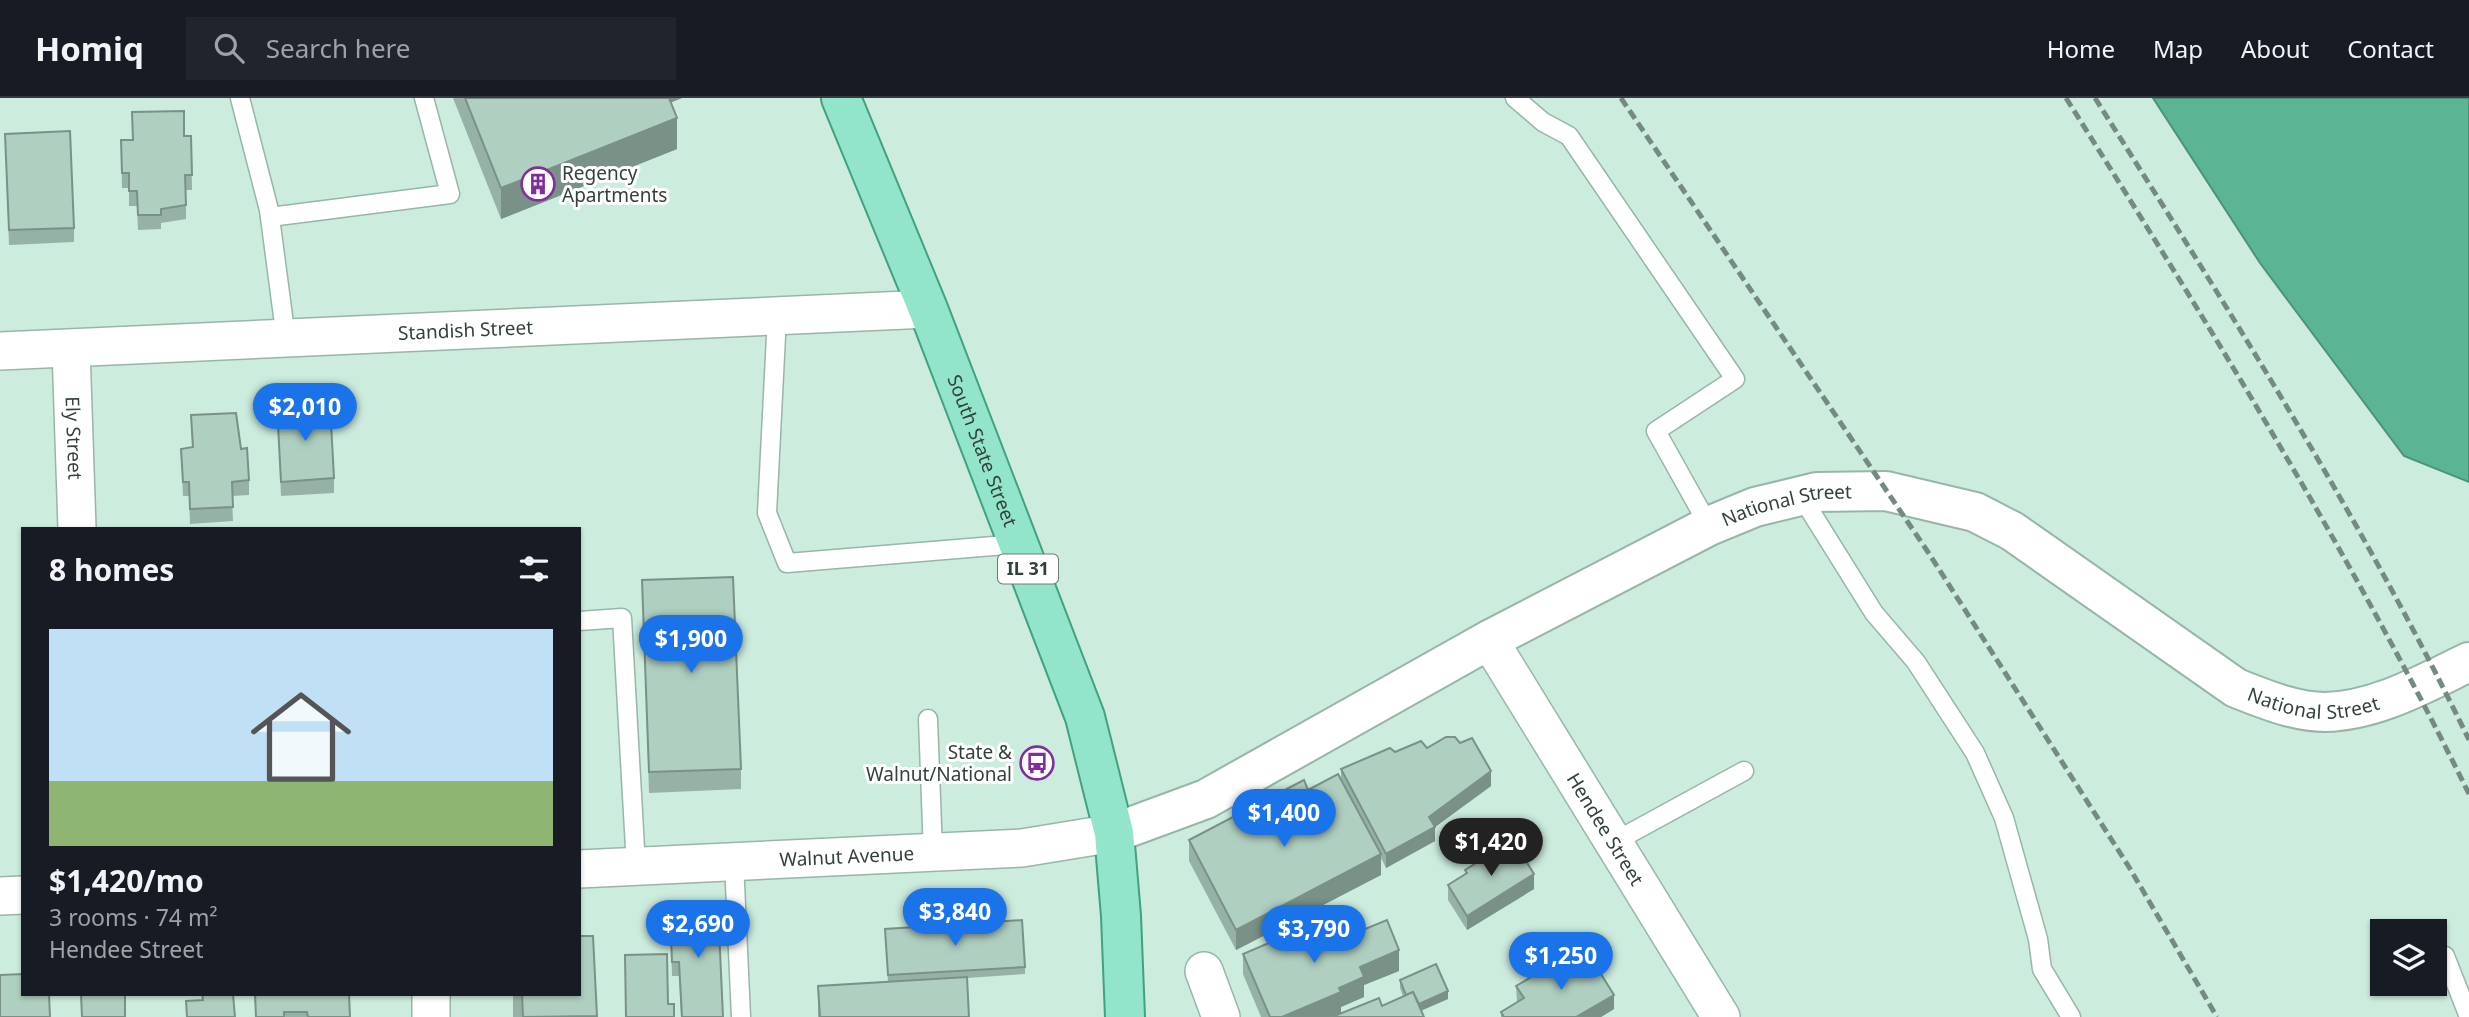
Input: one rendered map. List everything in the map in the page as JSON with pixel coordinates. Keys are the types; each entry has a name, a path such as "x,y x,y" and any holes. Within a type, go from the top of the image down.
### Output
{"main road":[{"name":"South State Street","path":"844,99 928,309 1084,717 1114,832 1125,1017"}],"street":[{"name":"Standish Street","path":"0,351 928,309"},
{"name":"Ely Street","path":"71,349 77,527"},
{"name":"National Street","path":"1114,832 1206,799 1489,640 1709,526 1755,507 1817,492 1886,491 1975,512 2012,531 2236,688 2276,704 2325,712 2387,700 2469,662"},
{"name":"Hendee Street","path":"1489,640 1721,1017"},
{"name":"Walnut Avenue","path":"581,869 1022,848 1114,832"},
{"path":"0,896 21,895"},
{"path":"1204,971 1221,1017"},
{"path":"431,996 432,1017"}],"lane":[{"path":"240,98 270,217 286,338"},
{"path":"270,217 450,194 424,98"},
{"path":"1515,98 1543,122 1569,136 1735,379 1656,431 1709,526"},
{"path":"777,316 767,513 788,564 1018,544"},
{"path":"1801,496 1874,613 1916,662 1975,752 2004,818 2038,939 2042,969 2071,1017"},
{"path":"581,621 622,618 636,866"},
{"path":"928,719 933,853"},
{"path":"1614,842 1744,771"},
{"path":"734,862 741,1017"},
{"path":"2447,961 2469,1017"}],"shaded area":[{"path":"2153,98 2469,98 2469,482 2404,456 2260,263"}],"building":[{"name":"Regency Apartments","path":"465,98 669,98 677,118 501,188"},
{"path":"184,111 184,136 191,136 192,175 185,175 186,205 161,209 161,215 138,215 137,191 129,191 129,173 122,173 121,140 133,140 132,112"},
{"path":"70,131 74,228 9,230 5,134"},
{"path":"330,404 334,478 281,482 277,406"},
{"path":"236,413 241,449 247,448 249,480 232,482 233,507 190,509 189,482 183,482 181,449 193,447 191,415"},
{"path":"733,577 741,769 649,772 642,580"},
{"path":"1446,737 1455,737 1460,743 1472,738 1491,771 1429,817 1435,827 1386,854 1341,769 1390,748 1395,752 1421,741 1427,748"},
{"path":"1338,774 1381,854 1236,930 1189,840 1304,780 1308,790"},
{"path":"1513,840 1534,874 1467,916 1448,885 1467,873 1465,870"},
{"path":"718,907 723,1017 682,1017 679,962 672,962 670,909"},
{"path":"1022,920 1025,967 888,975 885,929"},
{"path":"1387,920 1399,950 1360,967 1364,977 1339,988 1341,992 1282,1017 1270,1017 1243,954 1309,926 1315,940 1345,928 1348,936"},
{"path":"581,936 593,936 597,1016 523,1017 522,996 581,996"},
{"path":"667,954 668,1004 674,1004 674,1017 626,1017 625,955"},
{"path":"1589,955 1614,995 1576,1017 1504,1017 1501,1012 1524,998 1516,986 1558,961 1564,970"},
{"path":"1436,964 1448,991 1419,1004 1413,992 1406,995 1400,980"},
{"path":"21,974 21,996 49,996 50,1017 0,1017 0,975"},
{"path":"967,977 969,1017 820,1017 818,986"},
{"path":"1413,992 1424,1017 1332,1017 1379,998 1382,1006"},
{"path":"81,996 125,996 125,1017 82,1017"},
{"path":"202,996 233,996 235,1017 187,1017 186,1001 203,1000"},
{"path":"255,996 349,996 350,1017 308,1017 307,1012 284,1012 284,1017 256,1017"}],"railway":[{"path":"1621,98 1928,552 2129,867 2217,1017"},
{"path":"2066,98 2173,268 2327,527 2469,794"},
{"path":"2095,98 2243,334 2338,494 2384,575 2469,740"}],"place":[{"name":"Regency Apartments","path":"538,184"},
{"name":"State & Walnut/National","path":"1037,763"}]}
